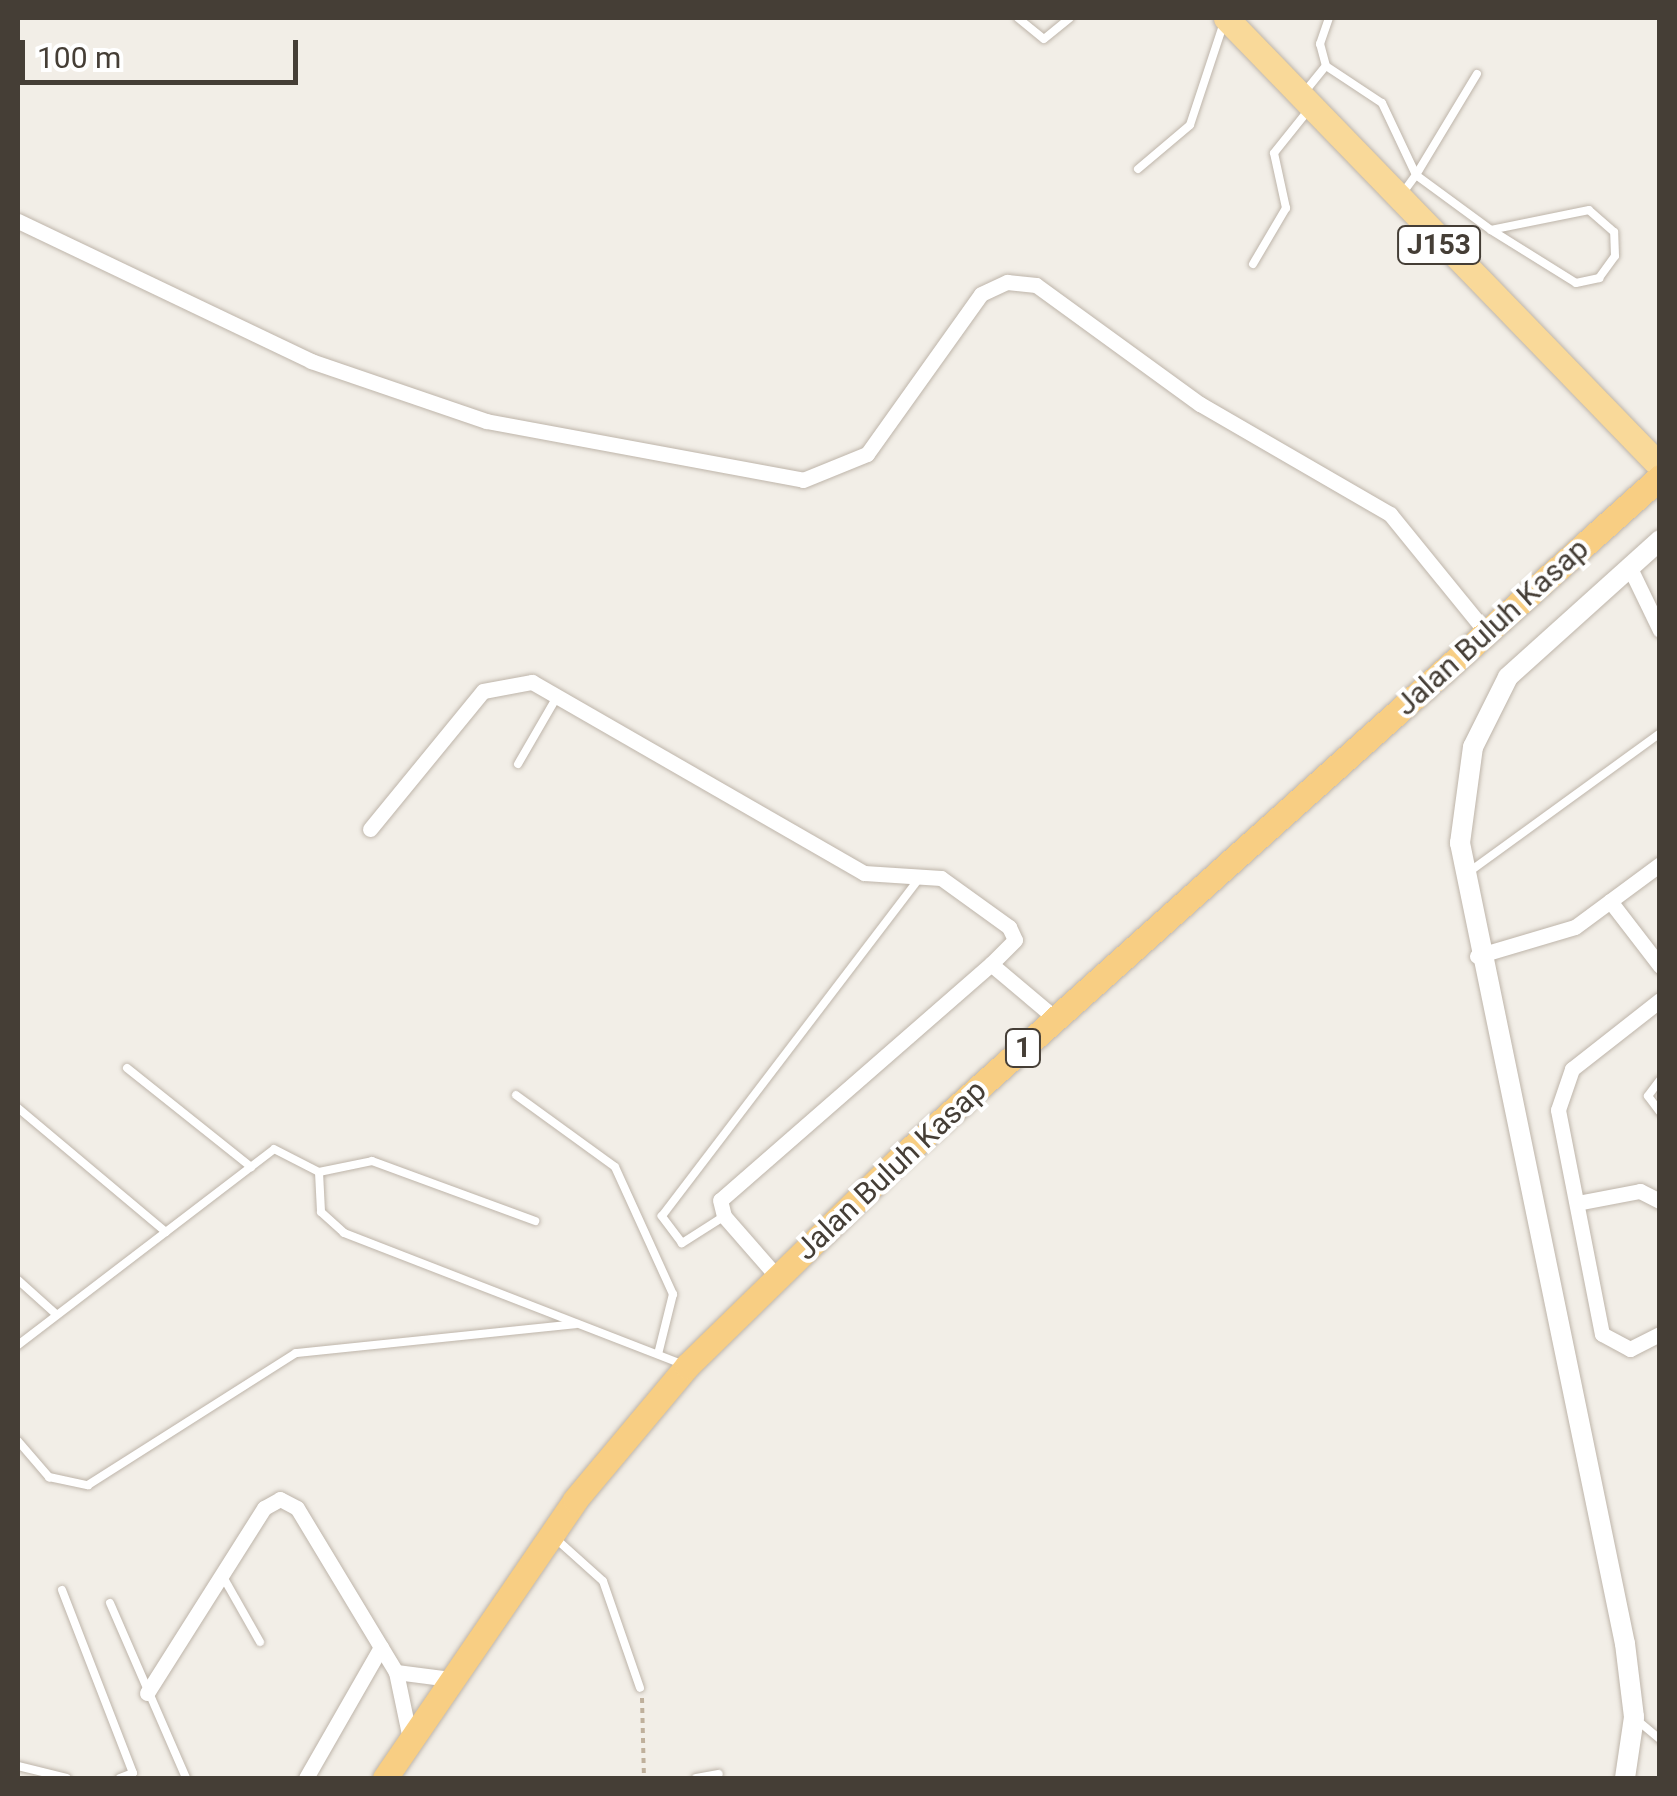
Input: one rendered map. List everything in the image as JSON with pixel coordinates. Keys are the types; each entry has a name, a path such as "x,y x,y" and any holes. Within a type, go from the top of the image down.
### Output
{"highway":[{"name":"Jalan Buluh Kasap","path":"385,1778 551,1535 687,1366 1055,1018 1660,477"}],"main road":[{"name":"J153","path":"1226,18 1397,202 1660,466"}],"street":[{"path":"18,221 312,361 486,421 803,480 867,454 981,294 1008,282 1036,285 1200,404 1390,514 1486,632"},
{"path":"1626,1778 1634,1717 1463,876 1466,780 1488,710 1536,649 1660,540"},
{"path":"1629,566 1658,620"},
{"path":"370,830 483,691 519,680 558,695 864,874 888,881 921,876 950,882 1015,934 991,964 727,1188 720,1200 724,1216 778,1278"},
{"path":"1478,956 1571,929 1660,864"},
{"path":"1610,902 1660,966"},
{"path":"991,964 1055,1018"},
{"path":"1660,1000 1572,1070 1561,1090 1602,1334 1630,1348 1660,1334"},
{"path":"1577,1203 1640,1191 1660,1201"},
{"path":"147,1693 264,1508 290,1502 396,1672 410,1739"},
{"path":"306,1778 380,1646"},
{"path":"396,1672 451,1679"}],"lane":[{"path":"1018,18 1044,39 1070,18"},
{"path":"1138,169 1190,125 1226,18"},
{"path":"1329,18 1320,44 1326,66 1382,103 1416,174 1491,230 1576,283 1599,278 1615,256 1614,232 1589,210 1491,230"},
{"path":"1254,264 1286,208 1274,154 1326,66"},
{"path":"1397,202 1477,74"},
{"path":"518,764 558,695"},
{"path":"1463,876 1660,733"},
{"path":"724,1216 682,1243 662,1216 921,876"},
{"path":"127,1068 250,1167"},
{"path":"1660,1080 1648,1096 1660,1112"},
{"path":"516,1095 615,1167 673,1294 658,1354"},
{"path":"18,1108 166,1232"},
{"path":"18,1345 274,1150 319,1172 372,1161 535,1221"},
{"path":"319,1172 318,1202 334,1228 687,1366"},
{"path":"18,1280 57,1315"},
{"path":"18,1442 49,1477 88,1485 296,1353 578,1324"},
{"path":"551,1535 603,1581 640,1688"},
{"path":"222,1575 260,1642"},
{"path":"62,1590 134,1776 120,1778"},
{"path":"110,1603 186,1778"},
{"path":"1634,1717 1660,1739"},
{"path":"18,1766 66,1778"},
{"path":"696,1778 719,1774"}],"path":[{"path":"640,1688 644,1778"}]}
